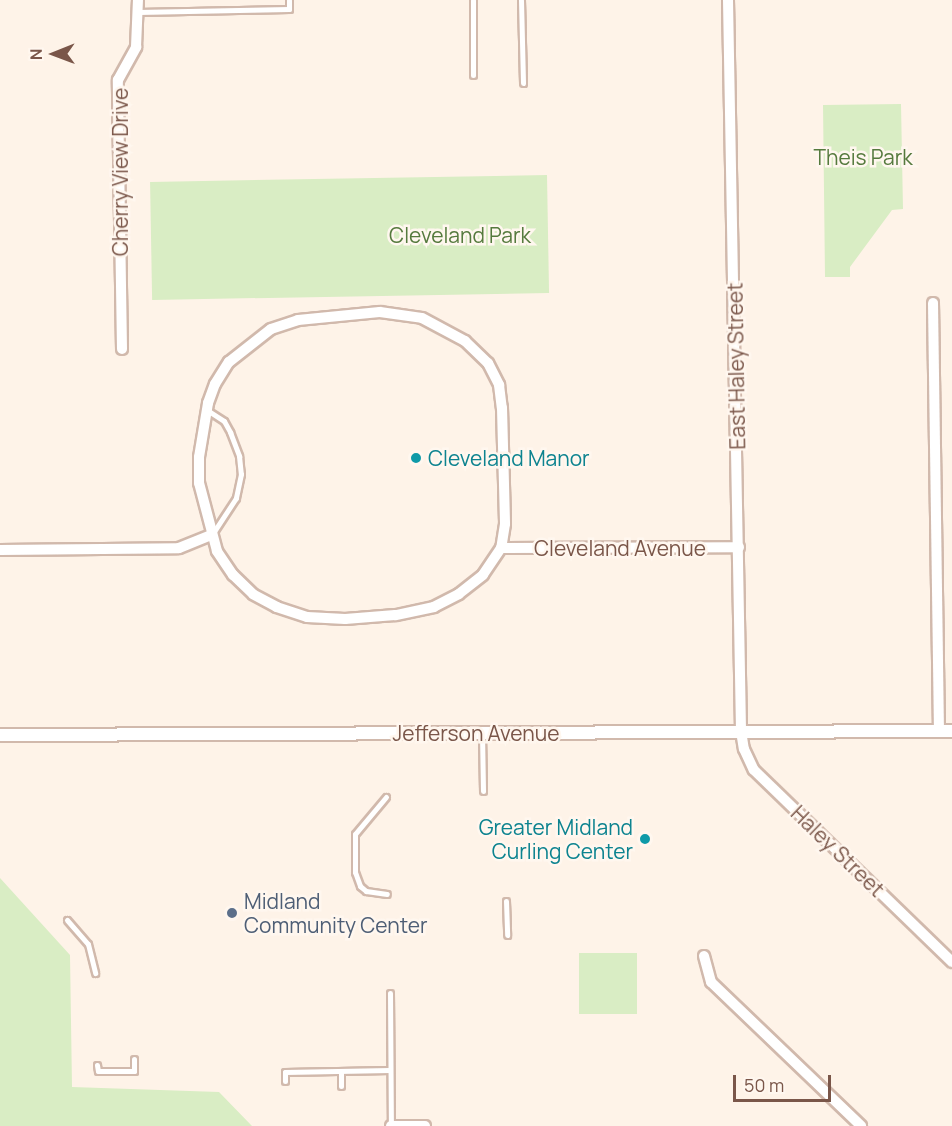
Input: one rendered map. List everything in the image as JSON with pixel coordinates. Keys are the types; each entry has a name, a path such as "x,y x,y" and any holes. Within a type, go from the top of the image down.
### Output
{"street":[{"name":"Cherry View Drive","path":"122,349 118,80 136,47 138,0"},
{"name":"East Haley Street","path":"728,0 741,731"},
{"path":"933,303 939,731"},
{"path":"380,312 422,318 465,341 488,363 499,385 502,408 505,524 501,548 483,575 459,594 434,607 395,615 345,619 307,617 277,607 254,594 233,575 217,551 199,483 199,457 207,409 215,384 229,362 271,329 298,320 333,315 380,312"},
{"path":"0,550 179,548 212,535"},
{"name":"Cleveland Avenue","path":"501,548 739,547"},
{"name":"Haley Street","path":"741,731 744,749 754,770 952,962"},
{"name":"Jefferson Avenue","path":"0,735 952,731"},
{"path":"704,956 711,982 861,1126"},
{"path":"391,1126 425,1126"}],"lane":[{"path":"138,12 289,9 289,0"},
{"path":"473,0 473,75"},
{"path":"521,0 523,83"},
{"path":"207,409 224,421 230,432 240,456 241,474 236,498 226,518 212,535"},
{"path":"482,733 483,791"},
{"path":"386,797 355,834 355,844 356,872 360,886 374,894 387,894"},
{"path":"506,902 507,935"},
{"path":"67,920 88,944 95,973"},
{"path":"390,993 391,1126"},
{"path":"98,1065 98,1071 134,1071 134,1059"},
{"path":"285,1081 285,1072 390,1070"},
{"path":"341,1071 341,1086"}],"green space":[{"name":"Theis Park","path":"901,104 903,209 892,210 850,267 850,277 825,277 823,105"},
{"name":"Cleveland Park","path":"547,175 549,293 152,300 150,182"},
{"path":"0,878 70,955 72,1087 219,1092 252,1126 0,1126"},
{"path":"579,953 637,953 637,1014 579,1014"}],"place":[{"name":"Cleveland Manor","path":"416,458"},
{"name":"Greater Midland Curling Center","path":"645,839"},
{"name":"Midland Community Center","path":"232,913"}]}
